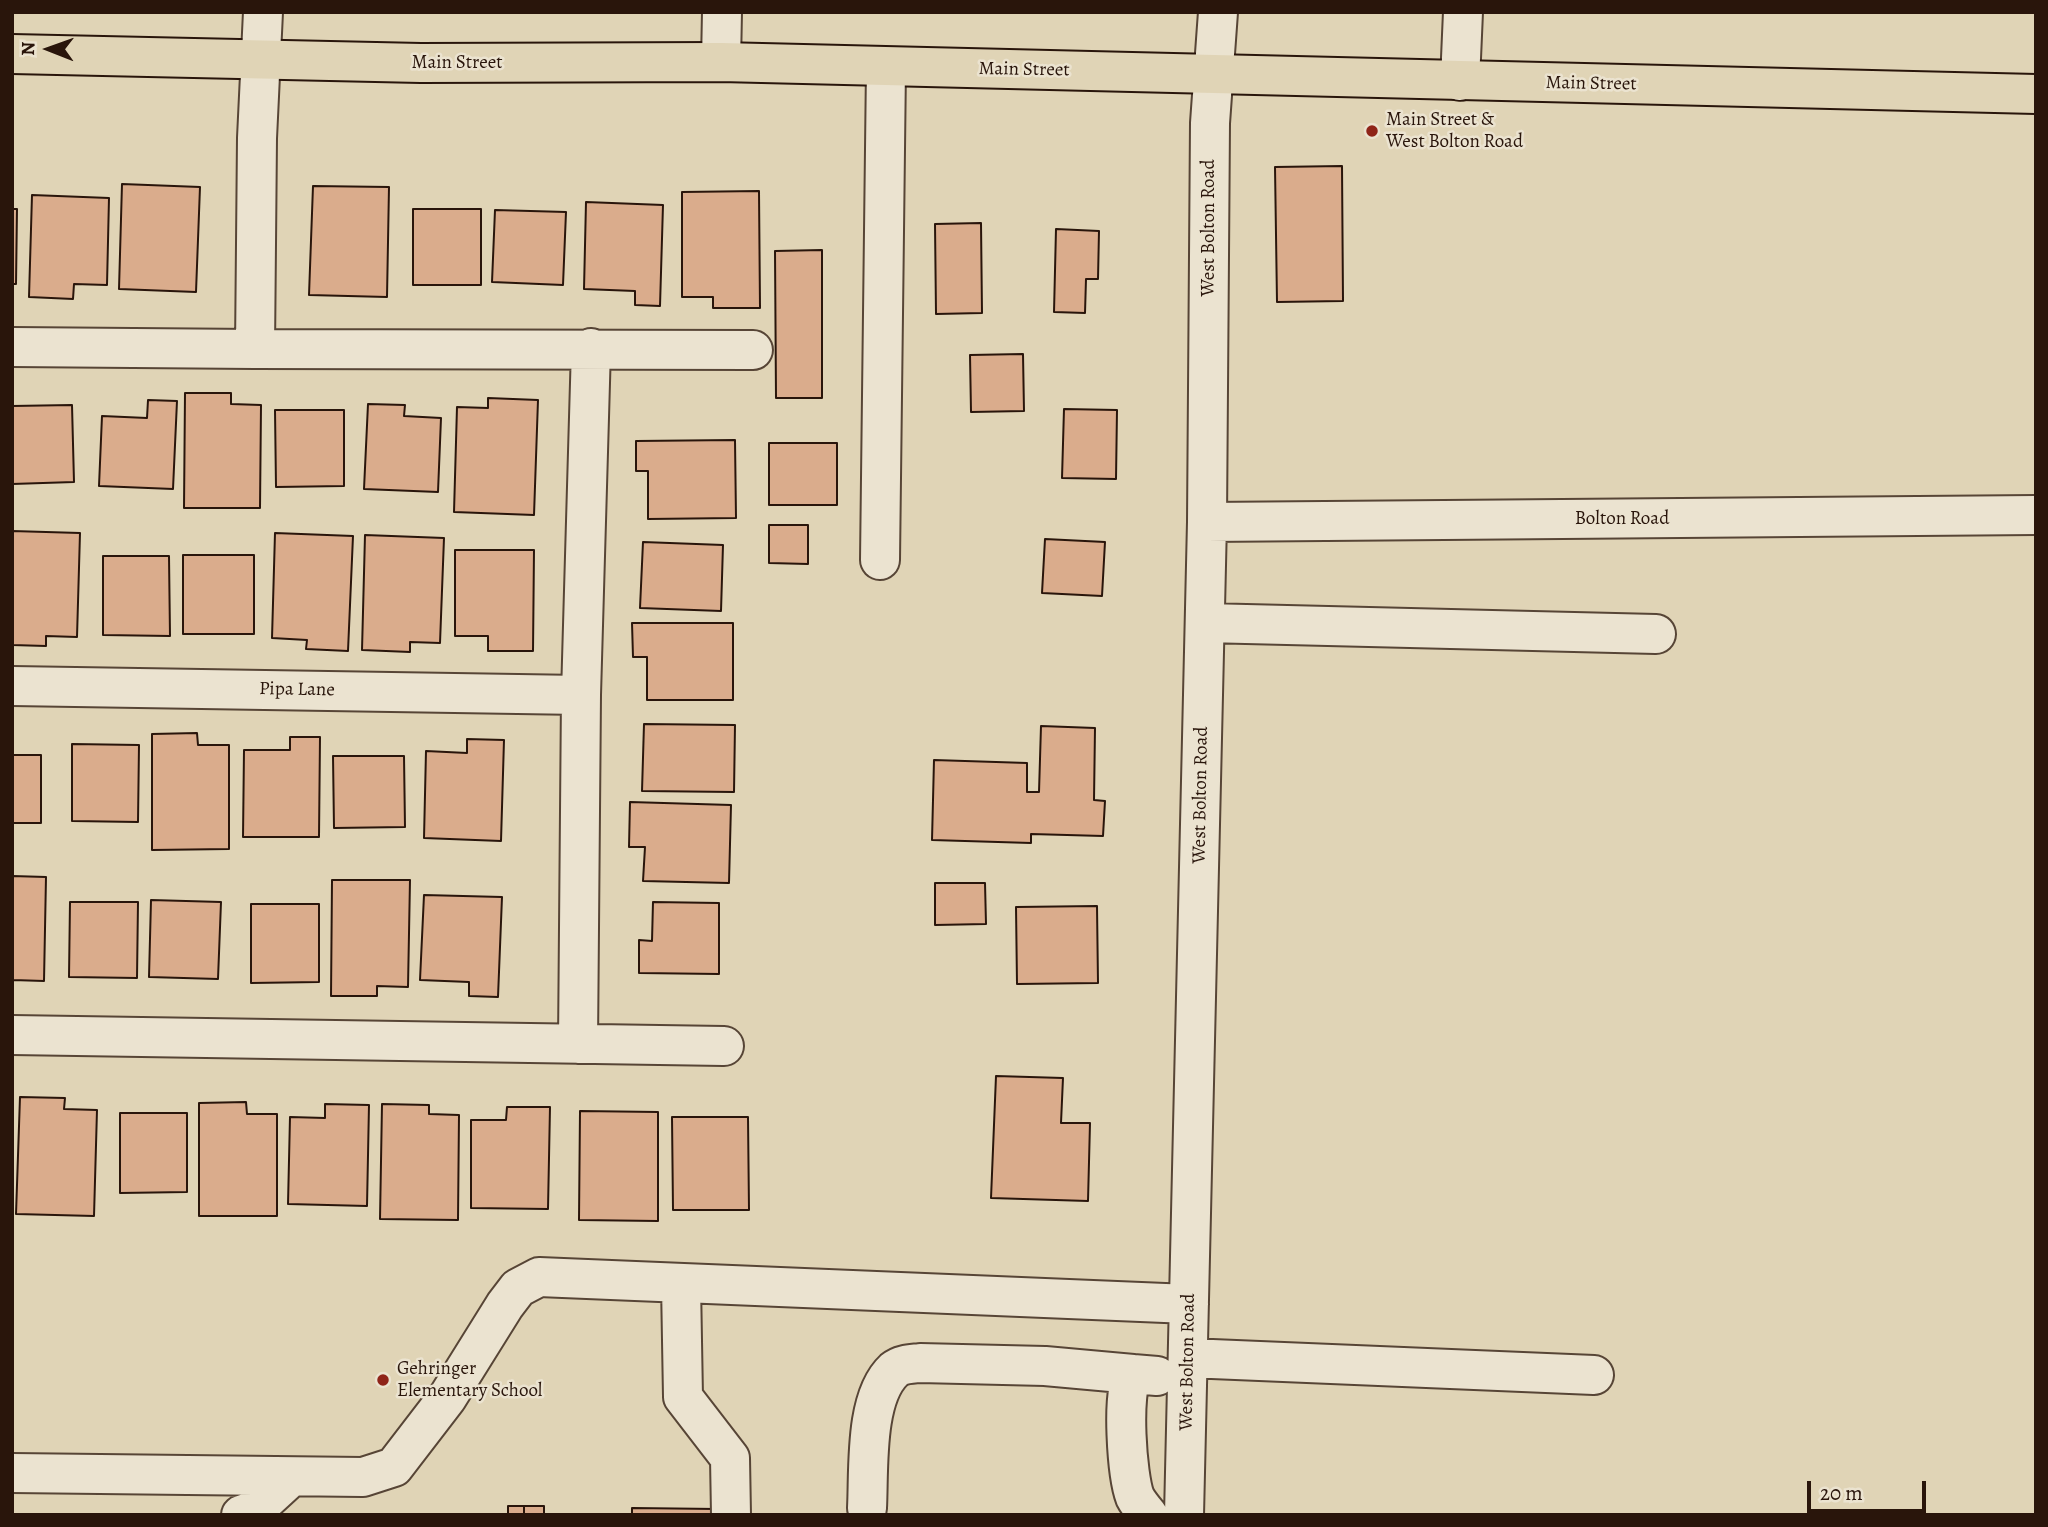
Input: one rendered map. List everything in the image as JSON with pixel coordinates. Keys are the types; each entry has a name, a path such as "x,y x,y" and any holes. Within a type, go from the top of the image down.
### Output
{"main road":[{"name":"Main Street","path":"12,54 421,63 721,62 2036,94"}],"street":[{"path":"255,349 257,138 263,60 263,12"},
{"path":"721,62 722,12"},
{"name":"West Bolton Road","path":"1184,1515 1207,522 1210,123 1218,12"},
{"path":"1460,81 1463,12"},
{"path":"880,559 886,67"},
{"path":"12,347 753,350"},
{"path":"578,1044 581,695 591,348"},
{"name":"Bolton Road","path":"1207,522 2036,515"},
{"path":"1205,623 1656,634"},
{"name":"Pipa Lane","path":"12,686 581,695"},
{"path":"12,1035 724,1046"},
{"path":"12,1473 363,1477 394,1468 447,1398 505,1305 518,1288 539,1277 1189,1304"},
{"path":"681,1284 683,1397 730,1458 731,1515"},
{"path":"867,1508 872,1417 894,1371 903,1366 920,1363 1045,1366 1133,1374 1187,1369 1594,1376"},
{"path":"1133,1374 1128,1392 1130,1465 1134,1495 1148,1515"},
{"path":"242,1515 255,1510 291,1477"}],"building":[{"path":"1342,166 1343,301 1277,302 1275,167"},
{"path":"122,184 200,187 196,292 119,289"},
{"path":"313,186 389,187 387,297 309,295"},
{"path":"759,191 760,308 713,308 713,297 682,297 682,192"},
{"path":"32,195 109,198 107,285 74,284 73,299 29,297"},
{"path":"586,202 663,205 660,306 635,305 635,291 584,289"},
{"path":"12,209 17,209 16,284 12,284"},
{"path":"413,209 481,209 481,285 413,285"},
{"path":"495,210 566,212 563,285 492,282"},
{"path":"981,223 982,313 936,314 935,224"},
{"path":"1056,229 1099,231 1098,279 1086,279 1085,313 1054,312"},
{"path":"822,250 822,398 776,398 775,251"},
{"path":"1023,354 1024,411 971,412 970,355"},
{"path":"185,393 231,393 231,404 261,405 260,508 184,508"},
{"path":"488,398 538,400 534,515 454,512 457,407 488,408"},
{"path":"148,400 177,401 173,489 99,486 102,416 147,418"},
{"path":"368,404 405,405 404,416 441,418 438,492 364,489"},
{"path":"72,405 74,482 12,484 12,406"},
{"path":"1064,409 1117,410 1116,479 1062,478"},
{"path":"275,410 344,410 344,486 276,487"},
{"path":"735,440 736,518 648,519 648,471 636,471 636,441"},
{"path":"769,443 837,443 837,505 769,505"},
{"path":"769,525 808,525 808,564 769,563"},
{"path":"12,531 80,533 77,637 46,636 46,646 12,645"},
{"path":"275,533 353,536 348,651 306,649 307,640 272,638"},
{"path":"365,535 444,538 440,643 410,642 410,652 362,650"},
{"path":"1045,539 1105,542 1102,596 1042,593"},
{"path":"643,542 723,545 721,611 640,608"},
{"path":"455,550 534,550 533,651 488,651 488,636 455,636"},
{"path":"183,555 254,555 254,634 183,634"},
{"path":"103,556 169,556 170,636 103,635"},
{"path":"632,623 733,623 733,700 647,700 647,657 633,657"},
{"path":"644,724 735,725 734,792 642,791"},
{"path":"1041,726 1095,728 1094,800 1105,801 1103,836 1031,834 1031,843 932,840 934,760 1027,763 1027,792 1039,792"},
{"path":"197,733 198,745 229,745 229,849 152,850 152,734"},
{"path":"290,737 320,737 319,837 243,837 244,750 290,750"},
{"path":"467,739 504,740 501,841 424,838 426,751 467,753"},
{"path":"72,744 139,745 138,822 72,821"},
{"path":"12,755 41,755 41,823 12,823"},
{"path":"333,756 404,756 405,827 334,828"},
{"path":"630,802 731,805 729,883 643,881 645,847 629,847"},
{"path":"12,876 46,877 44,981 13,980 13,990"},
{"path":"332,880 410,880 408,987 377,986 377,996 331,996"},
{"path":"935,883 985,883 986,924 935,925"},
{"path":"424,895 502,897 498,997 469,996 469,982 420,980"},
{"path":"151,900 221,902 218,979 149,977"},
{"path":"70,902 138,902 137,978 69,977"},
{"path":"653,902 719,903 719,974 639,973 639,940 652,941"},
{"path":"251,904 319,904 319,982 251,983"},
{"path":"1097,906 1098,983 1017,984 1016,907"},
{"path":"996,1076 1063,1078 1061,1123 1090,1123 1088,1201 991,1198"},
{"path":"20,1097 65,1098 64,1109 97,1110 94,1216 16,1214"},
{"path":"246,1102 247,1114 277,1114 277,1216 199,1216 199,1103"},
{"path":"325,1104 369,1105 367,1206 288,1204 290,1117 325,1118"},
{"path":"382,1104 429,1105 429,1114 459,1115 458,1220 380,1219"},
{"path":"507,1107 550,1107 548,1209 471,1208 471,1120 506,1120"},
{"path":"580,1111 658,1112 658,1221 579,1220"},
{"path":"120,1113 187,1113 187,1192 120,1193"},
{"path":"672,1117 748,1117 749,1210 673,1210"},
{"path":"508,1506 524,1506 524,1515 508,1515"},
{"path":"524,1506 544,1506 544,1515 524,1515"},
{"path":"632,1508 717,1509 717,1515 632,1515"}],"place":[{"name":"Main Street & West Bolton Road","path":"1372,131"},
{"name":"Gehringer Elementary School","path":"383,1380"}]}
